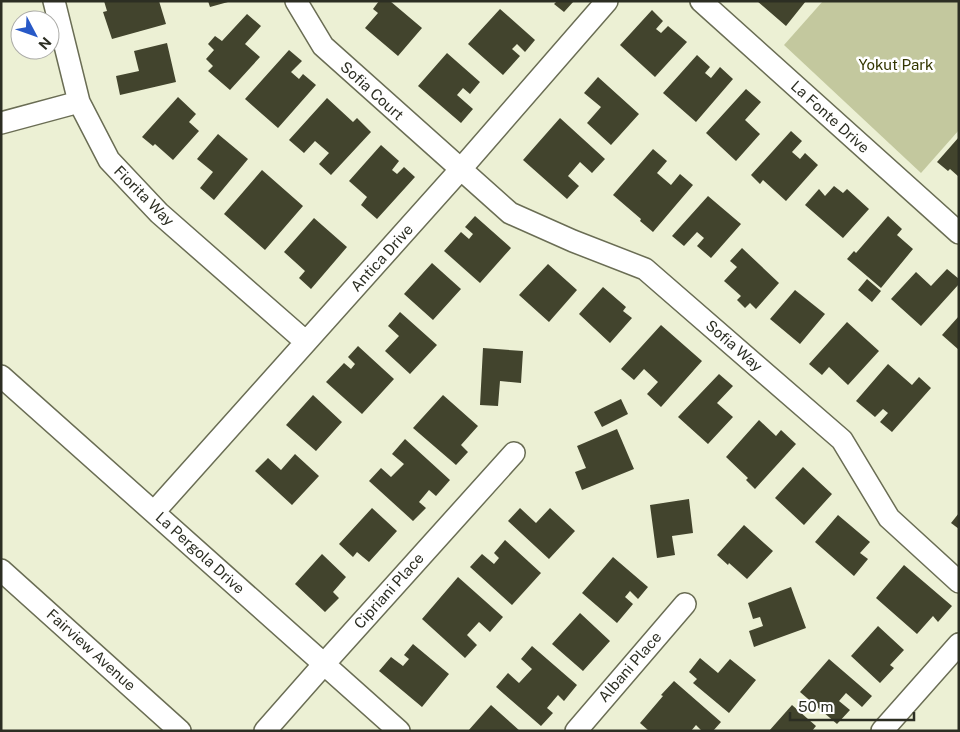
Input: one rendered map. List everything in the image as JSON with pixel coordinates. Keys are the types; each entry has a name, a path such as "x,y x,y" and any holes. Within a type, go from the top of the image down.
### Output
{"street":[{"name":"Fiorita Way","path":"54,1 79,102 109,160 159,213 306,342"},
{"name":"Sofia Court","path":"296,1 324,46 460,170"},
{"name":"Antica Drive","path":"154,512 460,170 607,1"},
{"name":"La Fonte Drive","path":"701,1 959,233"},
{"path":"1,123 79,102"},
{"name":"Sofia Way","path":"460,170 510,213 573,241 645,269 842,440 889,518 959,582"},
{"name":"La Pergola Drive","path":"1,376 399,731"},
{"name":"Cipriani Place","path":"265,731 514,453"},
{"name":"Fairview Avenue","path":"1,570 180,731"},
{"name":"Albani Place","path":"576,731 685,604"},
{"path":"882,731 959,644"}],"green space":[{"name":"Yokut Park","path":"823,1 959,1 959,130 921,173 784,45"}],"building":[{"path":"104,1 159,1 166,24 112,39 103,12 107,11"},
{"path":"208,1 228,1 228,2 210,7"},
{"path":"379,1 390,1 422,28 398,56 365,28 378,13 373,9"},
{"path":"557,1 574,1 564,12 554,4"},
{"path":"757,1 806,1 786,26"},
{"path":"500,9 535,40 525,52 517,44 512,49 520,56 503,75 468,44"},
{"path":"652,10 663,21 656,29 661,33 668,26 687,42 655,77 620,45"},
{"path":"247,14 261,26 245,44 260,57 230,90 208,71 213,66 206,59 214,50 208,44 215,36 222,41"},
{"path":"167,43 176,82 120,95 116,76 139,71 134,51"},
{"path":"289,50 302,61 291,72 299,79 303,74 316,85 278,128 245,99"},
{"path":"447,53 480,82 470,94 463,88 457,95 473,109 461,123 418,86"},
{"path":"697,55 710,67 705,73 711,78 720,67 733,79 696,122 663,93"},
{"path":"598,77 639,114 611,145 587,123 601,107 584,93"},
{"path":"746,89 761,102 745,120 760,134 736,161 706,133"},
{"path":"178,97 196,114 189,122 199,131 173,160 155,144 153,146 142,137"},
{"path":"327,98 353,122 357,118 371,132 331,175 319,164 329,153 315,141 304,153 289,140"},
{"path":"560,118 605,159 592,173 580,162 568,176 579,186 567,199 523,160"},
{"path":"791,131 802,141 792,152 800,159 805,153 818,165 786,201 763,180 760,184 751,175"},
{"path":"218,134 248,159 214,200 200,188 213,172 197,159"},
{"path":"959,137 959,177 950,169 948,171 937,162"},
{"path":"381,145 399,161 392,170 397,174 404,167 415,177 377,219 361,205 367,197 349,181"},
{"path":"653,149 667,161 657,173 671,185 680,174 693,185 653,232 613,195"},
{"path":"262,170 303,206 265,250 224,214"},
{"path":"834,186 843,193 847,189 869,209 843,238 805,205 819,189 825,196"},
{"path":"708,196 741,224 711,258 697,246 704,238 697,232 684,246 672,236"},
{"path":"475,216 511,248 480,283 444,251 461,232 469,239 473,234 465,227"},
{"path":"888,216 902,229 897,235 913,249 881,288 847,259 854,251 856,253"},
{"path":"314,218 347,247 311,289 299,278 305,271 284,252"},
{"path":"742,248 779,283 756,309 750,303 745,308 737,300 741,296 724,281 737,267 730,261"},
{"path":"432,263 461,289 433,320 404,294"},
{"path":"548,264 577,290 549,322 519,295"},
{"path":"947,269 959,279 959,284 921,326 891,299 916,272 931,286"},
{"path":"867,279 881,291 872,302 858,290"},
{"path":"603,287 626,307 623,311 632,318 610,343 579,314"},
{"path":"795,290 825,314 800,344 770,319"},
{"path":"400,312 437,345 410,374 385,351 399,336 388,326"},
{"path":"959,316 959,350 942,335"},
{"path":"847,322 879,351 848,385 829,367 822,375 809,364"},
{"path":"661,325 702,361 661,407 647,394 658,382 644,369 634,380 621,369"},
{"path":"358,346 394,379 362,414 326,382 344,363 351,369 355,364 348,357"},
{"path":"483,348 523,351 521,383 500,381 498,406 480,405"},
{"path":"888,364 912,385 919,377 931,388 892,432 880,422 888,413 883,409 875,417 856,401"},
{"path":"719,374 733,386 717,403 733,417 708,444 678,417"},
{"path":"313,395 342,422 316,451 286,425"},
{"path":"443,395 478,426 461,445 468,452 456,465 413,428"},
{"path":"621,399 628,414 602,427 594,412"},
{"path":"759,420 776,436 781,430 796,444 755,489 746,480 748,478 726,457"},
{"path":"617,429 634,469 582,490 575,472 586,468 577,446"},
{"path":"405,439 450,480 436,496 429,490 419,502 426,508 413,521 369,481 381,468 391,477 404,464 392,454"},
{"path":"295,454 319,476 292,505 255,471 268,458 281,470"},
{"path":"803,467 832,494 804,525 775,498"},
{"path":"689,499 693,533 672,536 675,555 657,558 650,505"},
{"path":"372,508 397,531 369,562 357,552 353,557 339,544"},
{"path":"520,508 536,523 550,508 575,531 549,559 508,521"},
{"path":"959,513 959,529 951,523"},
{"path":"838,515 870,542 860,553 868,559 854,576 815,542"},
{"path":"744,525 773,551 747,579 717,555"},
{"path":"505,540 541,573 512,605 470,567 482,554 494,564 499,558 494,553"},
{"path":"322,554 346,577 333,592 339,598 325,612 295,584"},
{"path":"613,557 648,587 638,599 630,591 625,597 633,604 617,623 582,593"},
{"path":"904,565 952,606 938,622 933,616 917,634 876,598"},
{"path":"458,577 503,617 490,632 479,622 467,635 477,645 465,658 422,619"},
{"path":"791,587 806,628 754,647 749,631 763,626 760,617 753,619 748,603"},
{"path":"580,613 610,641 583,671 552,644"},
{"path":"878,626 904,650 890,665 894,668 880,683 851,656"},
{"path":"413,644 449,674 422,707 379,671 391,657 403,666 409,659 404,655"},
{"path":"532,646 577,685 564,701 558,695 547,708 553,713 541,726 496,687 508,673 519,683 532,669 521,659"},
{"path":"700,658 718,673 730,659 756,680 729,713 693,683 697,679 689,672"},
{"path":"829,659 872,696 862,707 846,693 839,701 850,710 837,724 800,692"},
{"path":"674,681 721,722 713,731 702,731 696,725 691,731 649,731 640,723"},
{"path":"491,705 520,731 468,731"},
{"path":"792,705 816,726 812,731 769,731"}]}
